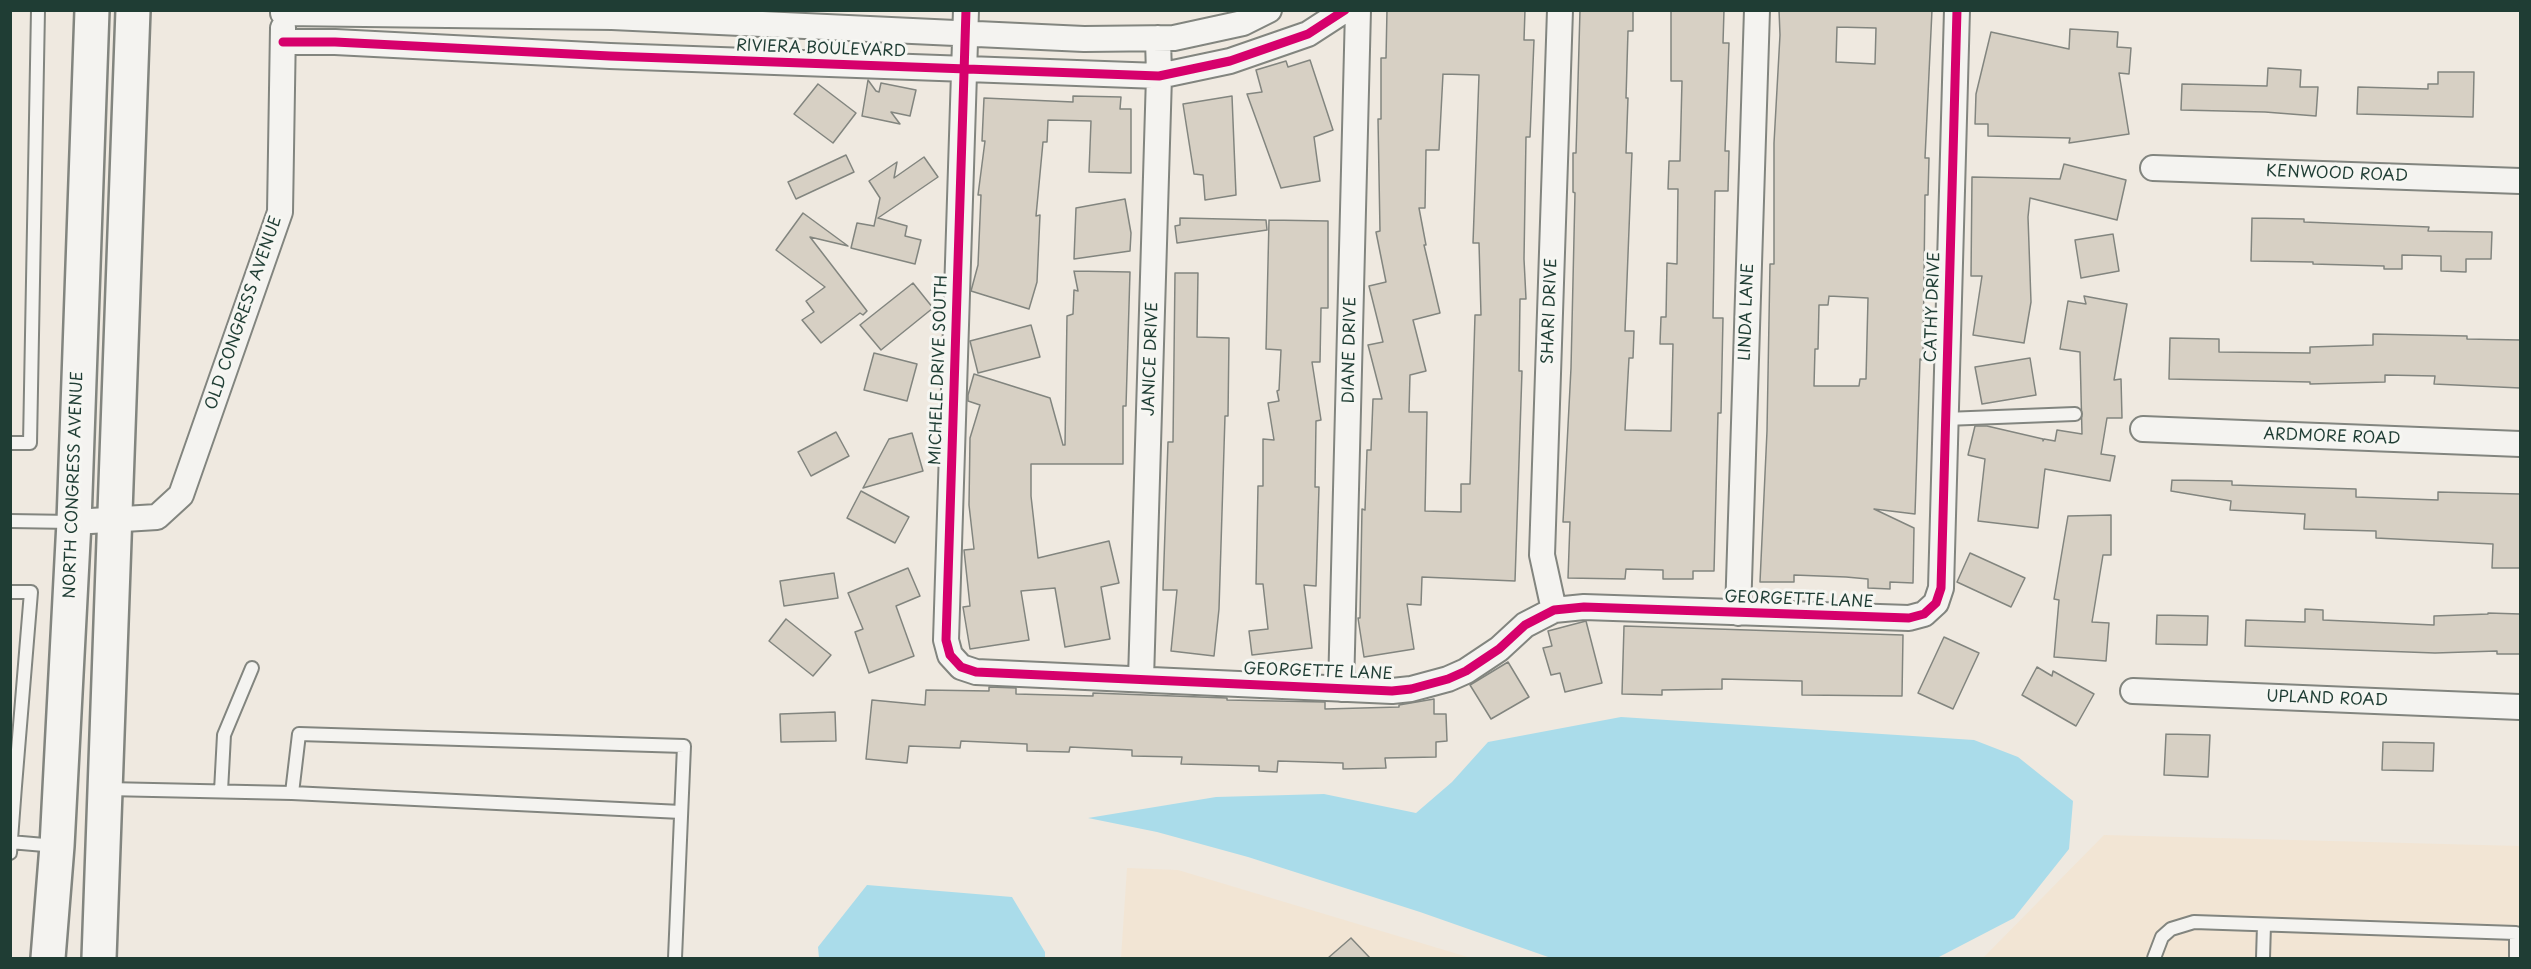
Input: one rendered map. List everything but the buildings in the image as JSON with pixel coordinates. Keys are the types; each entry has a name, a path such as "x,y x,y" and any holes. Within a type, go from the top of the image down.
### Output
{"street":[{"name":"NORTH CONGRESS AVENUE","path":"48,958 57,846 74,522 92,10"},
{"path":"99,958 107,789 133,10"},
{"name":"RIVIERA BOULEVARD","path":"283,11 612,14 965,21 1084,39 1174,38 1243,23 1269,10"},
{"name":"RIVIERA BOULEVARD","path":"283,42 335,42 610,56 1159,76 1230,61 1308,34 1345,10"},
{"name":"DIANE DRIVE","path":"1341,689 1358,10"},
{"name":"SHARI DRIVE","path":"1554,610 1542,555 1560,10"},
{"name":"LINDA LANE","path":"1738,613 1757,10"},
{"name":"CATHY DRIVE","path":"1936,603 1941,588 1957,10"},
{"name":"OLD CONGRESS AVENUE","path":"74,522 157,517 181,495 280,212 283,11"},
{"path":"610,56 612,14"},
{"name":"MICHELE DRIVE SOUTH","path":"961,667 950,655 946,640 965,21"},
{"name":"JANICE DRIVE","path":"1142,679 1159,76 1158,38"},
{"name":"KENWOOD ROAD","path":"2153,168 2520,181"},
{"name":"ARDMORE ROAD","path":"2143,429 2520,444"},
{"name":"GEORGETTE LANE","path":"961,667 976,672 1392,691 1411,689 1448,679 1483,661 1525,625 1554,610 1584,607 1909,618 1924,614 1936,603"},
{"name":"UPLAND ROAD","path":"2133,691 2520,707"}],"lane":[{"path":"10,443 30,443 38,10"},
{"path":"1945,419 2075,414"},
{"path":"10,521 74,522"},
{"path":"10,592 31,592 13,786 10,853"},
{"path":"221,791 224,735 252,668"},
{"path":"292,793 299,734 684,746 675,958"},
{"path":"107,789 292,793 681,812"},
{"path":"11,842 57,846"},
{"path":"2154,958 2162,938 2171,929 2194,922 2516,933 2516,958"},
{"path":"2263,958 2264,925"}],"shaded area":[{"path":"2104,835 2520,846 2520,958 1983,958"},
{"path":"1127,868 1178,870 1471,958 1121,958"}],"water":[{"path":"1621,717 1974,740 2018,757 2073,801 2069,849 2014,918 1937,958 1551,958 1420,912 1248,857 1157,832 1088,818 1216,797 1324,794 1416,813 1452,782 1488,742"},
{"path":"867,885 1012,897 1045,952 1045,958 819,958 818,947"}],"cycle path":[{"path":"966,10 946,640 950,655 961,667 976,672 1392,691 1411,689 1448,679 1466,671 1499,649 1525,625 1554,610 1584,607 1909,618 1924,614 1936,603 1941,588 1957,10"},
{"path":"283,42 335,42 610,56 1159,76 1230,61 1308,34 1345,10"}]}
